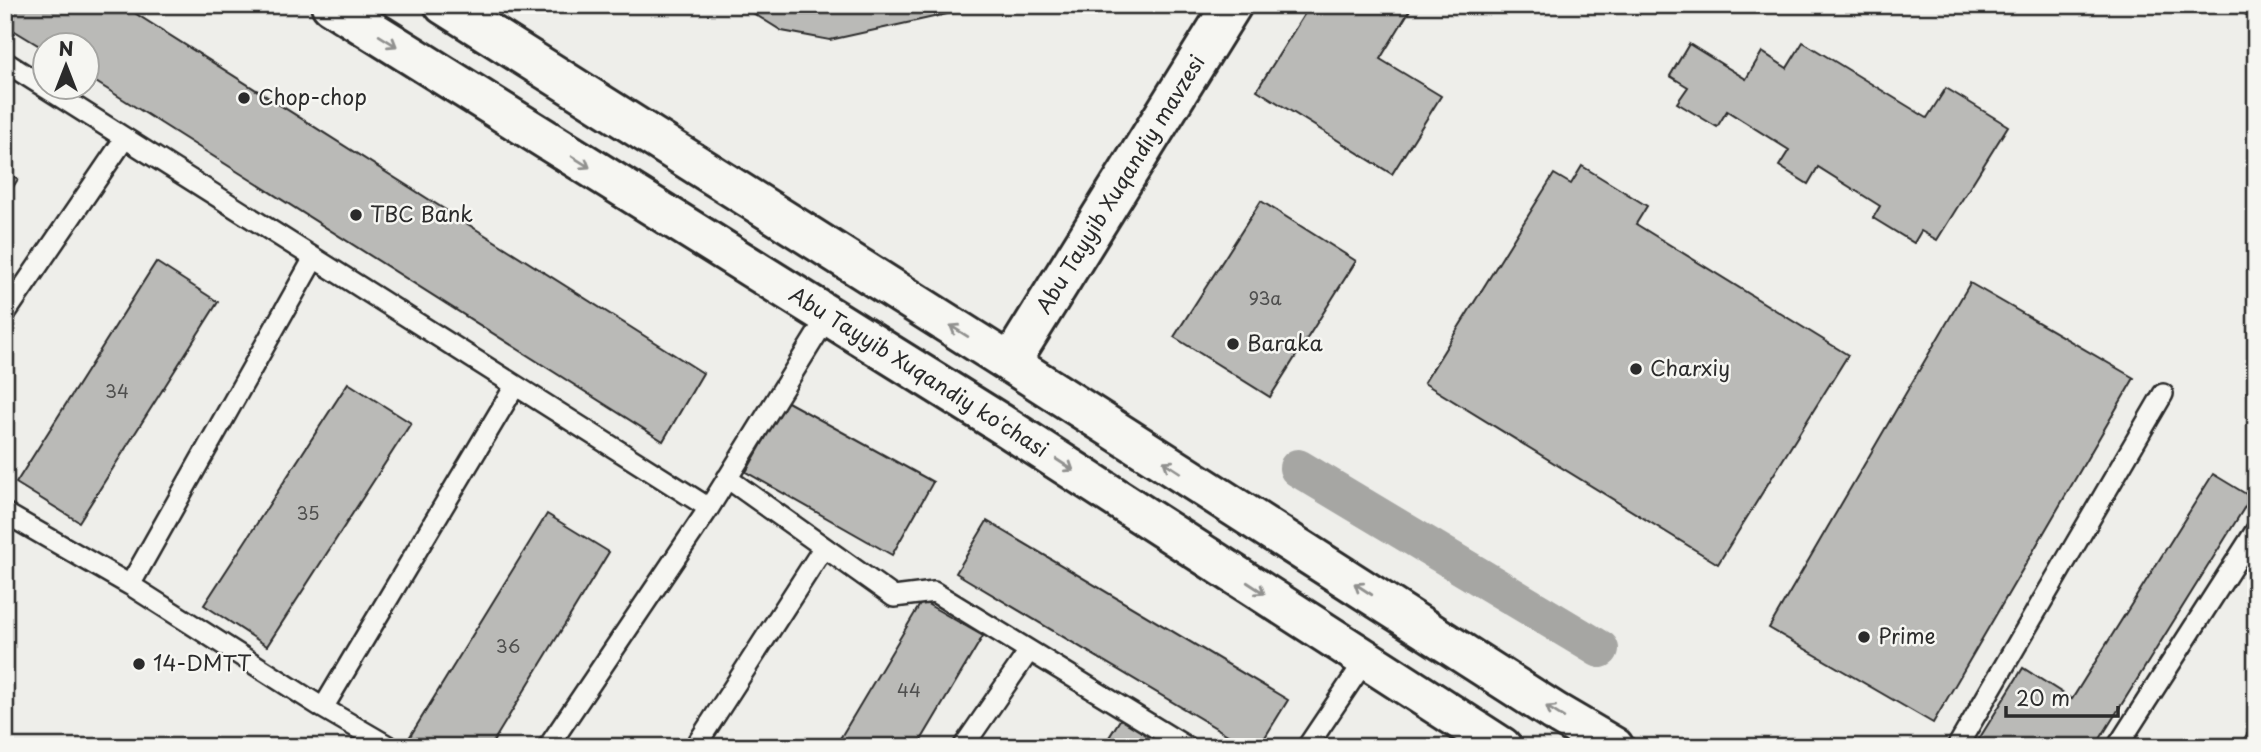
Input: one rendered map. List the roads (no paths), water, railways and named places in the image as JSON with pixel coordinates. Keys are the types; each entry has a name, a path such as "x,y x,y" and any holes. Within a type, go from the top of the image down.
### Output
{"main road":[{"name":"Abu Tayyib Xuqandiy ko'chasi","path":"331,5 828,316 1502,747"},
{"path":"444,5 1556,713 1614,747"},
{"name":"Abu Tayyib Xuqandiy mavzesi","path":"1010,363 1232,5"}],"lane":[{"path":"2251,5 2256,8"},
{"path":"5,62 709,508"},
{"path":"5,314 125,138"},
{"path":"130,585 314,258"},
{"path":"548,747 709,508 828,316"},
{"path":"323,708 515,386"},
{"path":"1957,747 2163,394"},
{"path":"727,478 894,597 934,592 1187,747"},
{"path":"5,513 130,585 323,708 390,747"},
{"path":"2116,747 2256,530"},
{"path":"695,747 824,547"},
{"path":"962,747 1029,651"},
{"path":"1307,747 1366,659"}],"waterway":[{"path":"1298,468 1600,649"}],"place":[{"name":"Chop-chop","path":"244,98"},
{"name":"TBC Bank","path":"356,215"},
{"name":"Baraka","path":"1233,344"},
{"name":"Charxiy","path":"1636,369"},
{"name":"Prime","path":"1864,637"},
{"name":"14-DMTT","path":"139,664"}]}
